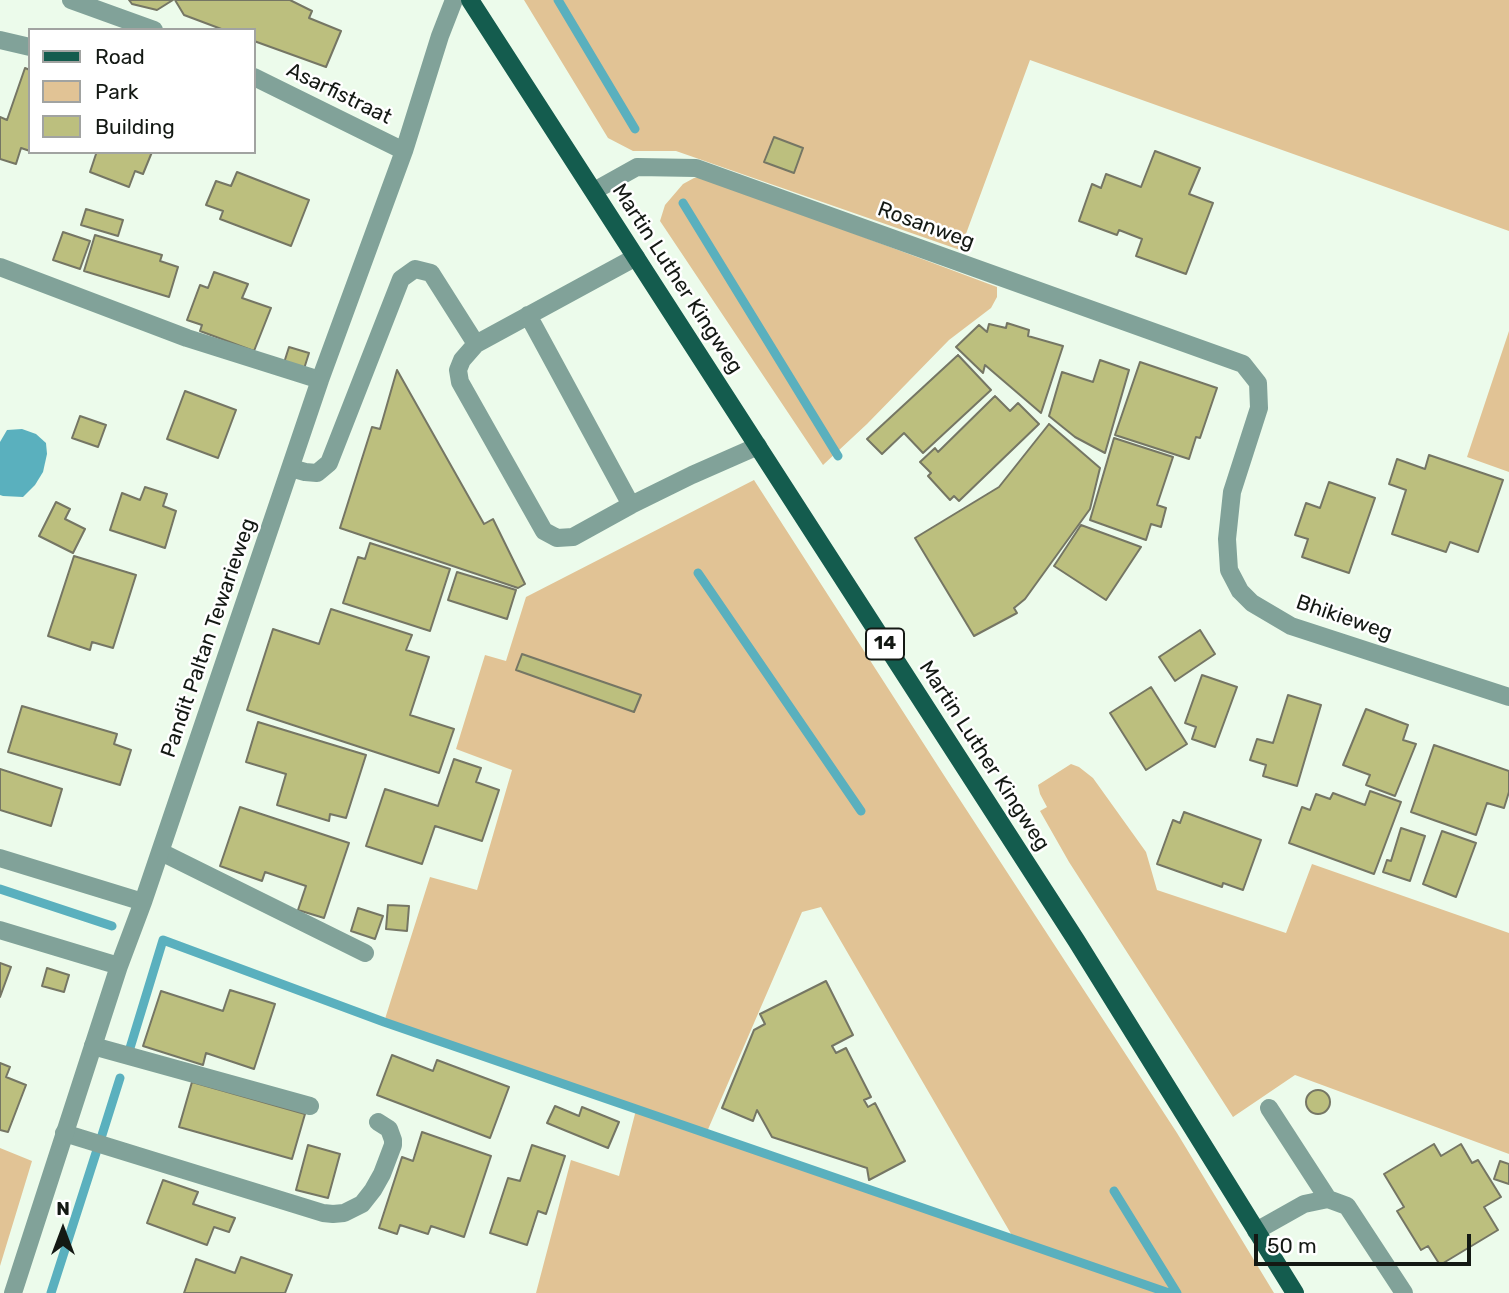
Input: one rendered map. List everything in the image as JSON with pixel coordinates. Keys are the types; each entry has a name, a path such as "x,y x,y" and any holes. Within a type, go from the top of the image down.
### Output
{"main road":[{"name":"Martin Luther Kingweg","path":"470,0 1069,929 1295,1293"}],"street":[{"path":"71,0 148,28"},
{"name":"Pandit Paltan Tewarieweg","path":"13,1293 119,966 161,852 320,380 404,151 454,0"},
{"path":"0,40 28,47"},
{"name":"Asarfistraat","path":"256,78 404,151"},
{"name":"Rosanweg","path":"594,191 637,167 696,168 1243,364"},
{"path":"636,257 476,344 462,360 458,370 460,382 544,531 557,538 573,537 631,505 758,446"},
{"path":"0,267 187,338 320,380"},
{"path":"291,468 317,473 329,463 401,279 415,270 432,273 476,344"},
{"path":"528,315 631,505"},
{"name":"Bhikieweg","path":"1243,364 1258,383 1259,408 1232,492 1227,539 1229,570 1240,591 1252,603 1291,626 1509,697"},
{"path":"161,852 365,953"},
{"path":"0,858 143,902"},
{"path":"0,930 119,966"},
{"path":"93,1046 310,1106"},
{"path":"1269,1108 1328,1199"},
{"path":"64,1133 333,1214 344,1213 362,1205 382,1174 393,1140 389,1129 378,1122"},
{"path":"1256,1231 1304,1204 1328,1199 1347,1206 1404,1293"}],"green space":[{"path":"524,0 1509,0 1509,231 1030,60 960,250 676,151 633,151 608,138"},
{"path":"703,177 997,287 997,297 991,308 949,340 823,465 660,221 665,205 683,184"},
{"path":"1509,331 1509,472 1467,457"},
{"path":"754,480 1177,1133 1274,1293 536,1293 571,1160 619,1176 636,1110 384,1022 430,877 477,890 512,770 456,749 485,655 506,661 526,597","holes":["821,907 1014,1240 706,1134 802,912"]},
{"path":"1071,764 1093,778 1146,852 1157,890 1286,933 1312,864 1509,933 1509,1154 1295,1075 1233,1117 1069,862 1040,811 1047,807 1038,785"},
{"path":"0,1148 32,1161 0,1266"}],"water":[{"path":"22,429 36,434 46,443 47,454 43,472 23,497 3,496 0,495 0,442 7,430"}],"building":[{"path":"129,0 173,0 157,10 132,4"},
{"path":"175,0 290,0 312,11 309,18 341,31 326,67 256,42 256,28 219,28 184,15"},
{"path":"25,68 28,69 28,150 21,148 16,164 0,159 0,117 7,120"},
{"path":"774,137 803,148 794,173 764,162"},
{"path":"1155,151 1200,168 1189,194 1213,203 1186,274 1136,256 1142,239 1119,230 1117,235 1079,221 1092,184 1101,188 1106,174 1141,187"},
{"path":"96,154 151,154 143,174 135,171 129,187 90,172"},
{"path":"237,172 309,200 291,246 220,219 223,211 206,205 216,181 231,186"},
{"path":"86,209 123,220 118,236 81,225"},
{"path":"63,232 90,241 80,269 53,260"},
{"path":"95,235 162,255 160,261 178,267 169,297 84,271"},
{"path":"214,272 248,284 242,298 271,308 254,351 200,331 202,325 187,320 200,285 208,288"},
{"path":"1007,323 1029,330 1028,336 1063,346 1041,413 985,365 983,373 956,347 979,325 987,332 989,324 1006,328"},
{"path":"289,347 309,353 303,372 283,366"},
{"path":"958,355 991,390 923,453 904,433 882,454 867,439"},
{"path":"1100,360 1129,370 1105,453 1075,437 1049,416 1062,372 1093,382"},
{"path":"1140,362 1217,388 1200,438 1196,437 1189,459 1115,435"},
{"path":"397,370 484,524 493,519 525,584 518,588 340,528 372,427 380,429"},
{"path":"185,391 236,410 218,458 167,439"},
{"path":"995,396 1010,411 1018,403 1039,424 959,501 954,496 950,500 928,476 931,473 920,462 935,448 938,452"},
{"path":"80,416 106,425 98,447 72,438"},
{"path":"1049,424 1100,468 1090,509 1025,599 1014,608 1017,613 974,636 915,538 999,487"},
{"path":"1114,438 1173,457 1157,505 1166,508 1161,527 1151,524 1146,540 1090,520"},
{"path":"1429,455 1503,480 1478,552 1450,542 1446,552 1392,534 1406,490 1389,484 1397,459 1425,469"},
{"path":"1329,482 1375,498 1349,573 1302,557 1308,539 1295,535 1306,503 1320,508"},
{"path":"145,487 167,494 163,506 176,511 165,548 110,530 122,493 140,500"},
{"path":"56,502 70,509 65,519 85,529 73,553 39,536"},
{"path":"1081,525 1141,547 1106,600 1054,566"},
{"path":"370,543 450,569 430,631 343,603 358,557 365,559"},
{"path":"74,556 136,575 113,648 92,642 90,650 48,636"},
{"path":"457,572 516,590 507,619 448,600"},
{"path":"331,609 412,635 406,650 429,657 410,715 454,729 439,773 247,710 273,629 319,644"},
{"path":"1200,630 1215,654 1175,681 1159,657"},
{"path":"522,654 641,695 634,712 516,670"},
{"path":"1202,675 1237,687 1215,747 1192,739 1196,727 1185,723"},
{"path":"1151,687 1187,744 1146,770 1110,713"},
{"path":"1288,695 1321,705 1297,786 1263,776 1266,765 1250,760 1257,739 1273,743"},
{"path":"22,706 117,734 114,744 131,750 120,785 8,752"},
{"path":"1366,709 1408,725 1403,740 1416,744 1395,796 1366,785 1370,775 1343,765"},
{"path":"258,722 366,755 346,818 330,814 329,821 277,805 286,774 246,762"},
{"path":"1434,745 1509,771 1509,792 1504,808 1487,803 1476,835 1411,812"},
{"path":"454,759 481,768 476,782 499,790 482,841 435,826 422,864 366,846 385,789 438,806"},
{"path":"0,769 62,789 51,826 0,810"},
{"path":"1370,791 1401,802 1374,874 1289,843 1302,807 1310,810 1316,794 1330,799 1333,793 1365,805"},
{"path":"240,807 349,843 324,918 298,910 306,886 265,872 262,881 220,866"},
{"path":"1184,812 1261,840 1243,890 1223,883 1222,887 1157,864 1173,820 1180,823"},
{"path":"1401,828 1425,836 1410,881 1383,872 1387,860 1391,861"},
{"path":"1442,831 1476,843 1456,897 1423,884"},
{"path":"388,905 409,906 407,931 386,929"},
{"path":"358,908 383,916 375,939 351,931"},
{"path":"0,963 11,967 0,997"},
{"path":"47,968 69,975 64,992 42,986"},
{"path":"826,981 853,1035 832,1046 836,1053 846,1048 871,1097 864,1100 868,1107 875,1103 905,1161 869,1180 867,1168 772,1137 757,1110 753,1121 722,1108 754,1030 765,1024 760,1014"},
{"path":"230,990 275,1004 254,1069 206,1053 203,1065 143,1046 161,991 223,1011"},
{"path":"392,1055 433,1071 437,1060 509,1087 490,1138 377,1095"},
{"path":"0,1063 10,1067 6,1077 26,1085 8,1132 0,1130"},
{"path":"192,1082 305,1114 292,1159 179,1127"},
{"path":"1318,1090 1326,1094 1330,1102 1326,1110 1318,1114 1310,1110 1306,1102 1310,1094"},
{"path":"555,1106 579,1116 582,1107 619,1122 608,1148 547,1123"},
{"path":"422,1132 491,1156 464,1237 431,1226 428,1234 400,1225 397,1234 379,1228 402,1157 413,1161"},
{"path":"1434,1144 1441,1156 1461,1144 1472,1163 1478,1160 1501,1197 1484,1207 1498,1230 1440,1265 1428,1246 1421,1250 1397,1211 1404,1207 1384,1174"},
{"path":"308,1145 340,1154 328,1198 296,1190"},
{"path":"532,1145 565,1156 546,1214 538,1211 527,1245 490,1233 508,1178 520,1181"},
{"path":"1500,1161 1509,1164 1509,1184 1494,1179"},
{"path":"163,1180 198,1192 193,1204 235,1218 229,1232 214,1227 207,1245 147,1223"},
{"path":"241,1257 292,1275 285,1293 184,1293 196,1259 235,1273"}],"waterway":[{"path":"558,0 635,129"},
{"path":"683,203 838,456"},
{"path":"698,573 861,811"},
{"path":"0,889 112,926"},
{"path":"130,1048 163,940 384,1022 1169,1293"},
{"path":"102,1135 120,1078"},
{"path":"51,1293 96,1153"},
{"path":"1114,1191 1177,1293"}]}
